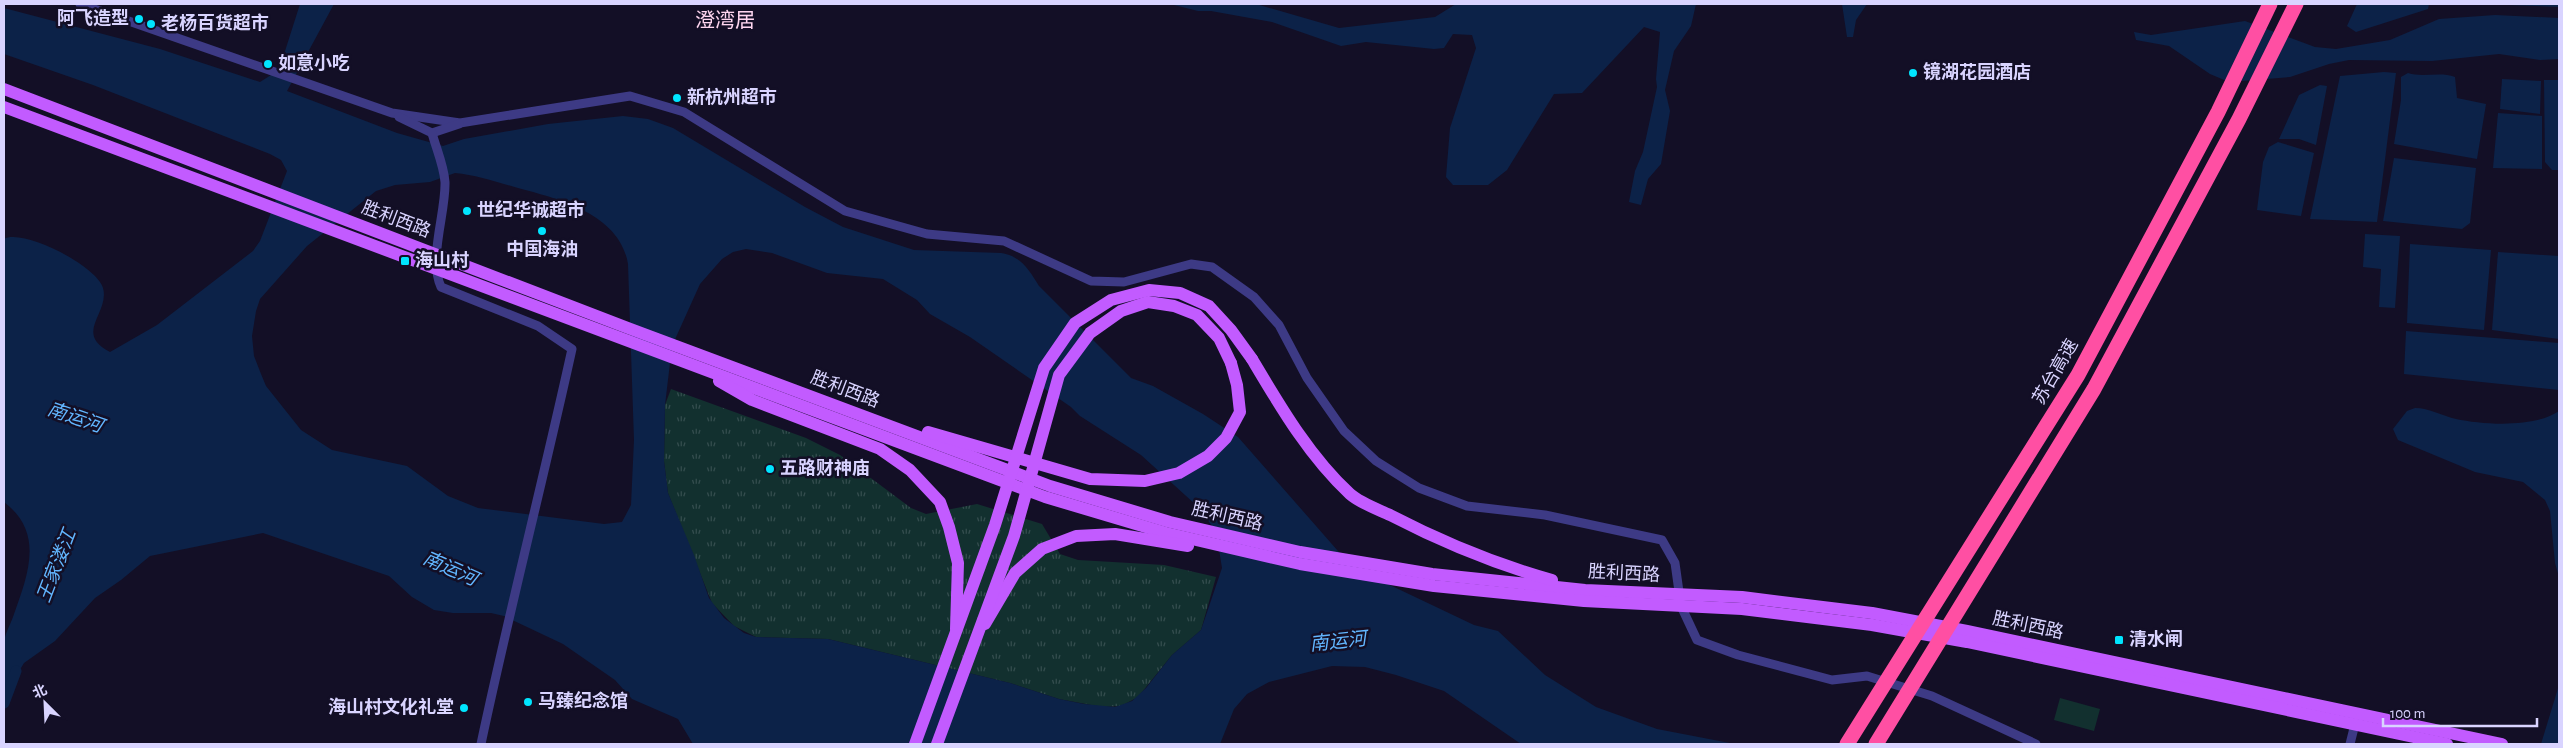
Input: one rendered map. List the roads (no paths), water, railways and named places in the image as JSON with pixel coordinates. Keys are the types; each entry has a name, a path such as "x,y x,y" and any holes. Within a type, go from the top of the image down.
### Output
{"highway":[{"name":"苏台高速","path":"1847,744 2078,375 2218,112 2270,4"},
{"path":"1876,744 2094,389 2239,120 2296,4"}],"main road":[{"name":"胜利西路","path":"4,89 437,254 675,353 1045,497 1166,533 1300,564 1434,586 1584,601 1681,600"},
{"name":"胜利西路","path":"4,108 438,269 629,334"},
{"path":"915,744 995,526 1044,368 1076,323 1111,300 1149,290 1180,293 1208,306 1231,330 1252,359 1277,401 1315,455 1351,495 1442,541 1507,567 1585,590"},
{"path":"832,404 1090,479 1145,481 1179,473 1208,456 1226,438 1240,412 1238,385 1231,363 1219,338 1197,315 1174,306 1148,302 1121,311 1090,333 1059,375 1014,536 937,744"},
{"name":"胜利西路","path":"675,353 832,404 1050,486 1170,522 1310,554 1432,574 1681,600 1920,634 2356,719 2502,744"},
{"path":"675,353 752,400 880,449 910,470 940,502 958,563 956,633"},
{"path":"974,642 1015,573 1042,549 1076,536 1115,534 1300,564"},
{"name":"胜利西路","path":"2356,719 2447,744"}],"street":[{"path":"80,4 392,113 433,136 445,181 437,254 437,278 441,287 538,326 572,349 539,499 504,634 481,744"},
{"path":"433,136 460,123 630,96 684,112 845,211 927,234 1004,241 1091,281 1124,282 1191,264 1212,267 1254,297 1279,325 1307,378 1344,431 1376,461 1419,488 1468,506 1545,515 1662,540 1675,563 1681,600 1697,640 1738,655 1832,680 1867,676 1932,696 2036,744"},
{"path":"392,113 460,123"},
{"path":"2350,744 2356,719"}],"water":[{"name":"南运河","path":"300,4 334,4 287,91 397,133 443,146 464,139 548,124 623,116 648,119 673,128 805,207 843,227 914,250 1001,253 1014,257 1028,269 1039,286 1131,378 1153,386 1203,414 1238,437 1352,567 1474,625 1498,631 1545,675 1596,707 1657,729 1735,744 1521,744 1444,691 1365,667 1332,666 1269,682 1247,694 1234,709 1220,744 693,744 678,719 632,699 615,680 563,644 504,616 491,613 453,613 434,610 412,597 389,576 263,533 150,556 95,598 55,641 24,663 4,696 3,655 5,639 28,570 29,541 25,527 17,514 4,502 4,239 13,237 42,244 74,260 98,279 103,288 104,297 93,330 94,338 99,345 110,352 157,325 253,251 260,241 287,171 281,160 270,154 93,85 4,54 4,8 160,49 260,82 279,70","holes":["455,173 471,175 551,197 585,211 613,233 623,247 628,264 634,440 631,505 622,522 604,524 478,508 448,496 407,466 332,450 301,430 266,386 254,356 252,336 256,311 260,299 307,246 376,191 395,185 430,182","746,249 772,253 827,273 883,279 917,300 930,314 970,337 1071,407 1080,416 1141,455 1196,505 1216,531 1222,568 1201,630 1172,655 1146,688 1132,701 1115,707 1059,699 1010,683 828,639 756,637 744,633 724,618 709,598 694,555 668,493 664,461 665,405 672,346 700,284 722,259 733,252"]},
{"path":"1170,4 1256,4 1339,28 1435,17 1456,4 1696,4 1691,26 1674,51 1665,90 1670,111 1661,164 1648,179 1641,205 1629,202 1635,171 1643,152 1657,87 1660,32 1644,27 1582,93 1554,94 1507,170 1488,185 1453,185 1446,177 1450,128 1476,48 1472,35 1453,34 1444,48 1434,49 1366,42 1341,46 1272,22 1211,11 1198,11"},
{"path":"1842,4 1867,4 1856,20 1853,37 1847,37"},
{"path":"2357,4 2429,4 2428,9 2356,32 2347,26"},
{"path":"2559,4 2559,7 2508,5"},
{"path":"2495,15 2559,18 2559,59 2540,60 2499,54 2432,61 2349,60 2329,64 2290,77 2229,82 2210,74 2169,46 2136,40 2134,32 2151,35 2245,21 2315,47 2336,49 2390,40 2439,19"},
{"path":"2384,72 2396,73 2377,222 2310,219 2340,76"},
{"path":"2408,73 2455,77 2457,98 2486,104 2477,159 2394,144 2401,100 2401,77"},
{"path":"2502,79 2541,81 2540,114 2500,109"},
{"path":"2544,80 2559,80 2559,170 2552,170 2545,162"},
{"path":"2320,85 2327,86 2316,145 2299,139 2279,139 2299,95"},
{"path":"2498,113 2542,116 2542,169 2493,168"},
{"path":"2278,142 2314,153 2301,216 2257,210 2263,162 2269,147"},
{"path":"2394,158 2476,168 2470,223 2462,229 2383,221"},
{"path":"2365,234 2400,236 2395,308 2379,307 2381,269 2363,267"},
{"path":"2410,244 2491,250 2484,330 2407,323"},
{"path":"2498,252 2559,256 2559,339 2492,330"},
{"path":"2406,331 2559,343 2559,390 2404,374"},
{"path":"2415,408 2456,419 2495,424 2523,423 2549,416 2559,411 2559,577 2555,563 2550,511 2545,500 2523,482 2475,472 2398,440 2393,429 2407,411"},
{"path":"2559,685 2559,744 2541,744"}],"waterway":[{"name":"王家溇江","path":"4,703 16,671"}],"place":[{"name":"阿飞造型","path":"139,19"},
{"name":"老杨百货超市","path":"151,24"},
{"name":"如意小吃","path":"268,64"},
{"name":"镜湖花园酒店","path":"1913,73"},
{"name":"新杭州超市","path":"677,98"},
{"name":"世纪华诚超市","path":"467,211"},
{"name":"中国海油","path":"542,231"},
{"name":"海山村","path":"405,261"},
{"name":"五路财神庙","path":"770,469"},
{"name":"清水闸","path":"2119,640"},
{"name":"马臻纪念馆","path":"528,702"},
{"name":"海山村文化礼堂","path":"464,708"}],"district":[{"name":"澄湾居","path":"725,21"}]}
